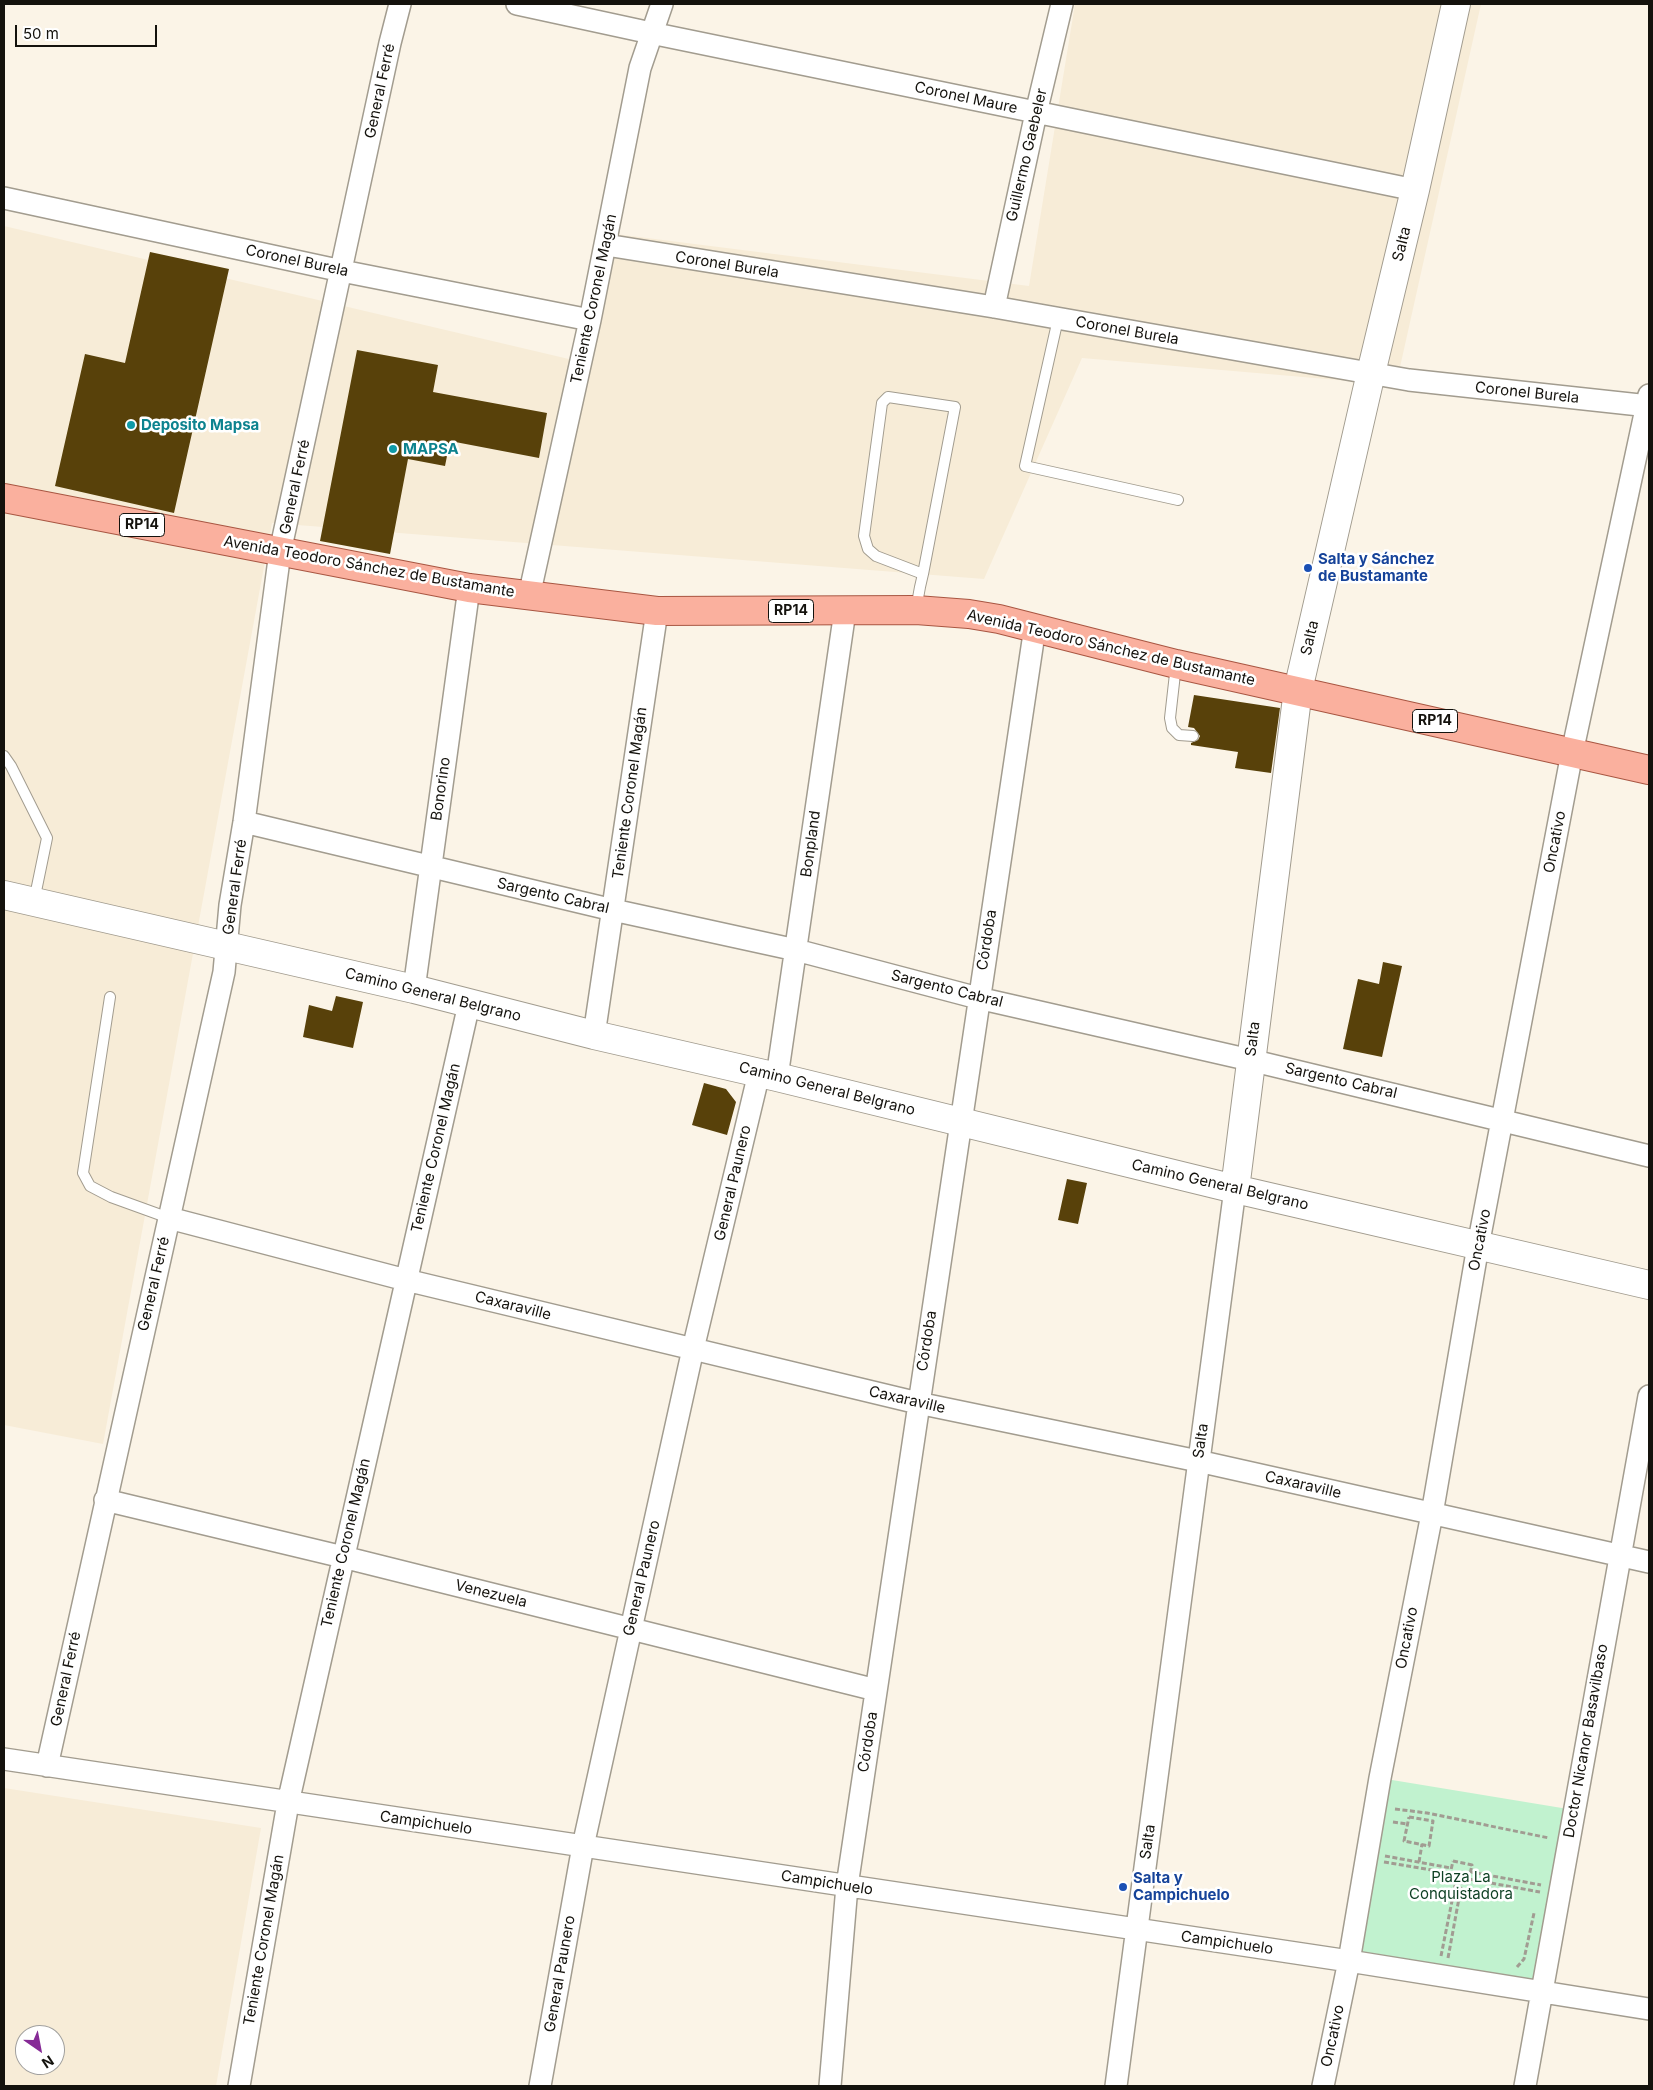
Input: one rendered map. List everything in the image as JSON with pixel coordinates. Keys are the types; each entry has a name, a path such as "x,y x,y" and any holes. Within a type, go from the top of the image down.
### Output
{"main road":[{"name":"Avenida Teodoro Sánchez de Bustamante","path":"4,498 469,588 529,596 657,611 916,610 976,615 1034,627 1176,664 1649,770"}],"street":[{"name":"General Ferré","path":"47,1766 224,972 230,905 244,822 280,552 400,4"},
{"name":"Coronel Maure","path":"517,4 1415,190"},
{"name":"Teniente Coronel Magán","path":"529,596 606,245 640,68 662,4"},
{"name":"Guillermo Gaebeler","path":"994,307 1036,113 1062,4"},
{"name":"Salta","path":"1116,2086 1235,1189 1287,748 1298,690 1415,190 1456,4"},
{"name":"Coronel Burela","path":"4,198 342,271 590,320"},
{"name":"Coronel Burela","path":"606,245 994,307 1409,380 1648,402"},
{"name":"Oncativo","path":"1323,2086 1349,1961 1376,1858 1478,1246 1572,753 1648,402"},
{"name":"Bonorino","path":"414,989 469,588"},
{"name":"Teniente Coronel Magán","path":"594,1035 657,611"},
{"name":"Bonpland","path":"768,1075 796,950 845,611"},
{"name":"Córdoba","path":"830,2086 847,1886 1034,627"},
{"name":"Sargento Cabral","path":"244,822 613,910 796,950 978,998 1250,1060 1649,1156"},
{"name":"Camino General Belgrano","path":"4,895 414,989 594,1035 768,1075 1235,1189 1649,1285"},
{"name":"Teniente Coronel Magán","path":"239,2086 288,1802 470,1004"},
{"name":"General Paunero","path":"540,2086 582,1846 693,1349 768,1075"},
{"name":"Caxaraville","path":"169,1218 406,1280 918,1403 1198,1461 1649,1562"},
{"name":"Doctor Nicanor Basavilbaso","path":"1524,2086 1542,1993 1553,1889 1620,1556 1649,1396"},
{"name":"Venezuela","path":"105,1500 343,1557 876,1690"},
{"name":"Campichuelo","path":"4,1759 1349,1961 1443,1966 1542,1993 1649,2009"}],"lane":[{"path":"1058,319 1024,466 1178,500"},
{"path":"916,610 923,574 955,407 888,397 882,403 864,536 868,549 876,556 923,574"},
{"path":"1176,664 1170,718 1172,728 1179,735 1193,736"},
{"path":"4,756 11,766 47,838 34,902"},
{"path":"110,997 82,1173 90,1186 111,1197 169,1218"}],"path":[{"path":"1391,1830 1385,1808 1427,1813 1549,1838"},
{"path":"1426,1820 1427,1813"},
{"path":"1409,1817 1426,1820 1433,1822 1429,1846 1404,1841 1409,1817"},
{"path":"1547,1847 1551,1831"},
{"path":"1419,1862 1422,1844"},
{"path":"1376,1858 1388,1848"},
{"path":"1376,1858 1419,1862 1451,1868"},
{"path":"1376,1858 1384,1872"},
{"path":"1376,1858 1450,1873"},
{"path":"1453,1861 1472,1865 1468,1883 1449,1879 1451,1868 1453,1861"},
{"path":"1471,1872 1553,1889"},
{"path":"1542,1875 1553,1889"},
{"path":"1469,1878 1538,1892 1553,1889"},
{"path":"1443,1966 1456,1881"},
{"path":"1443,1966 1462,1882"},
{"path":"1538,1892 1553,1889"},
{"path":"1536,1901 1538,1892"},
{"path":"1516,1968 1524,1959 1534,1911"},
{"path":"1432,1954 1443,1966"},
{"path":"1443,1966 1458,1958"}],"shaded area":[{"path":"1075,4 1481,4 1396,385 1082,358 984,579 272,523 103,1444 4,1425 4,226 590,364 599,232 1029,286"},
{"path":"4,1788 261,1828 216,2086 4,2086"}],"green space":[{"name":"Plaza La Conquistadora","path":"1380,1778 1574,1810 1542,1993 1349,1961"}],"building":[{"name":"Deposito Mapsa","path":"150,252 229,269 174,513 55,486 85,354 125,363"},
{"name":"MAPSA","path":"357,350 438,365 433,392 547,413 539,458 450,441 445,466 408,459 390,554 320,541"},
{"path":"1194,695 1280,708 1271,773 1235,768 1238,752 1191,745 1200,736 1194,728 1188,727"},
{"path":"1383,962 1402,966 1382,1057 1343,1049 1358,979 1379,984"},
{"path":"336,996 363,1002 353,1048 303,1037 309,1005 332,1011"},
{"path":"704,1083 726,1089 736,1102 727,1135 692,1125"},
{"path":"1067,1179 1087,1183 1078,1224 1058,1220"}],"place":[{"name":"Deposito Mapsa","path":"131,425"},
{"name":"MAPSA","path":"393,449"},
{"name":"Salta y Sánchez de Bustamante","path":"1308,568"},
{"name":"Salta y Campichuelo","path":"1123,1887"}]}
